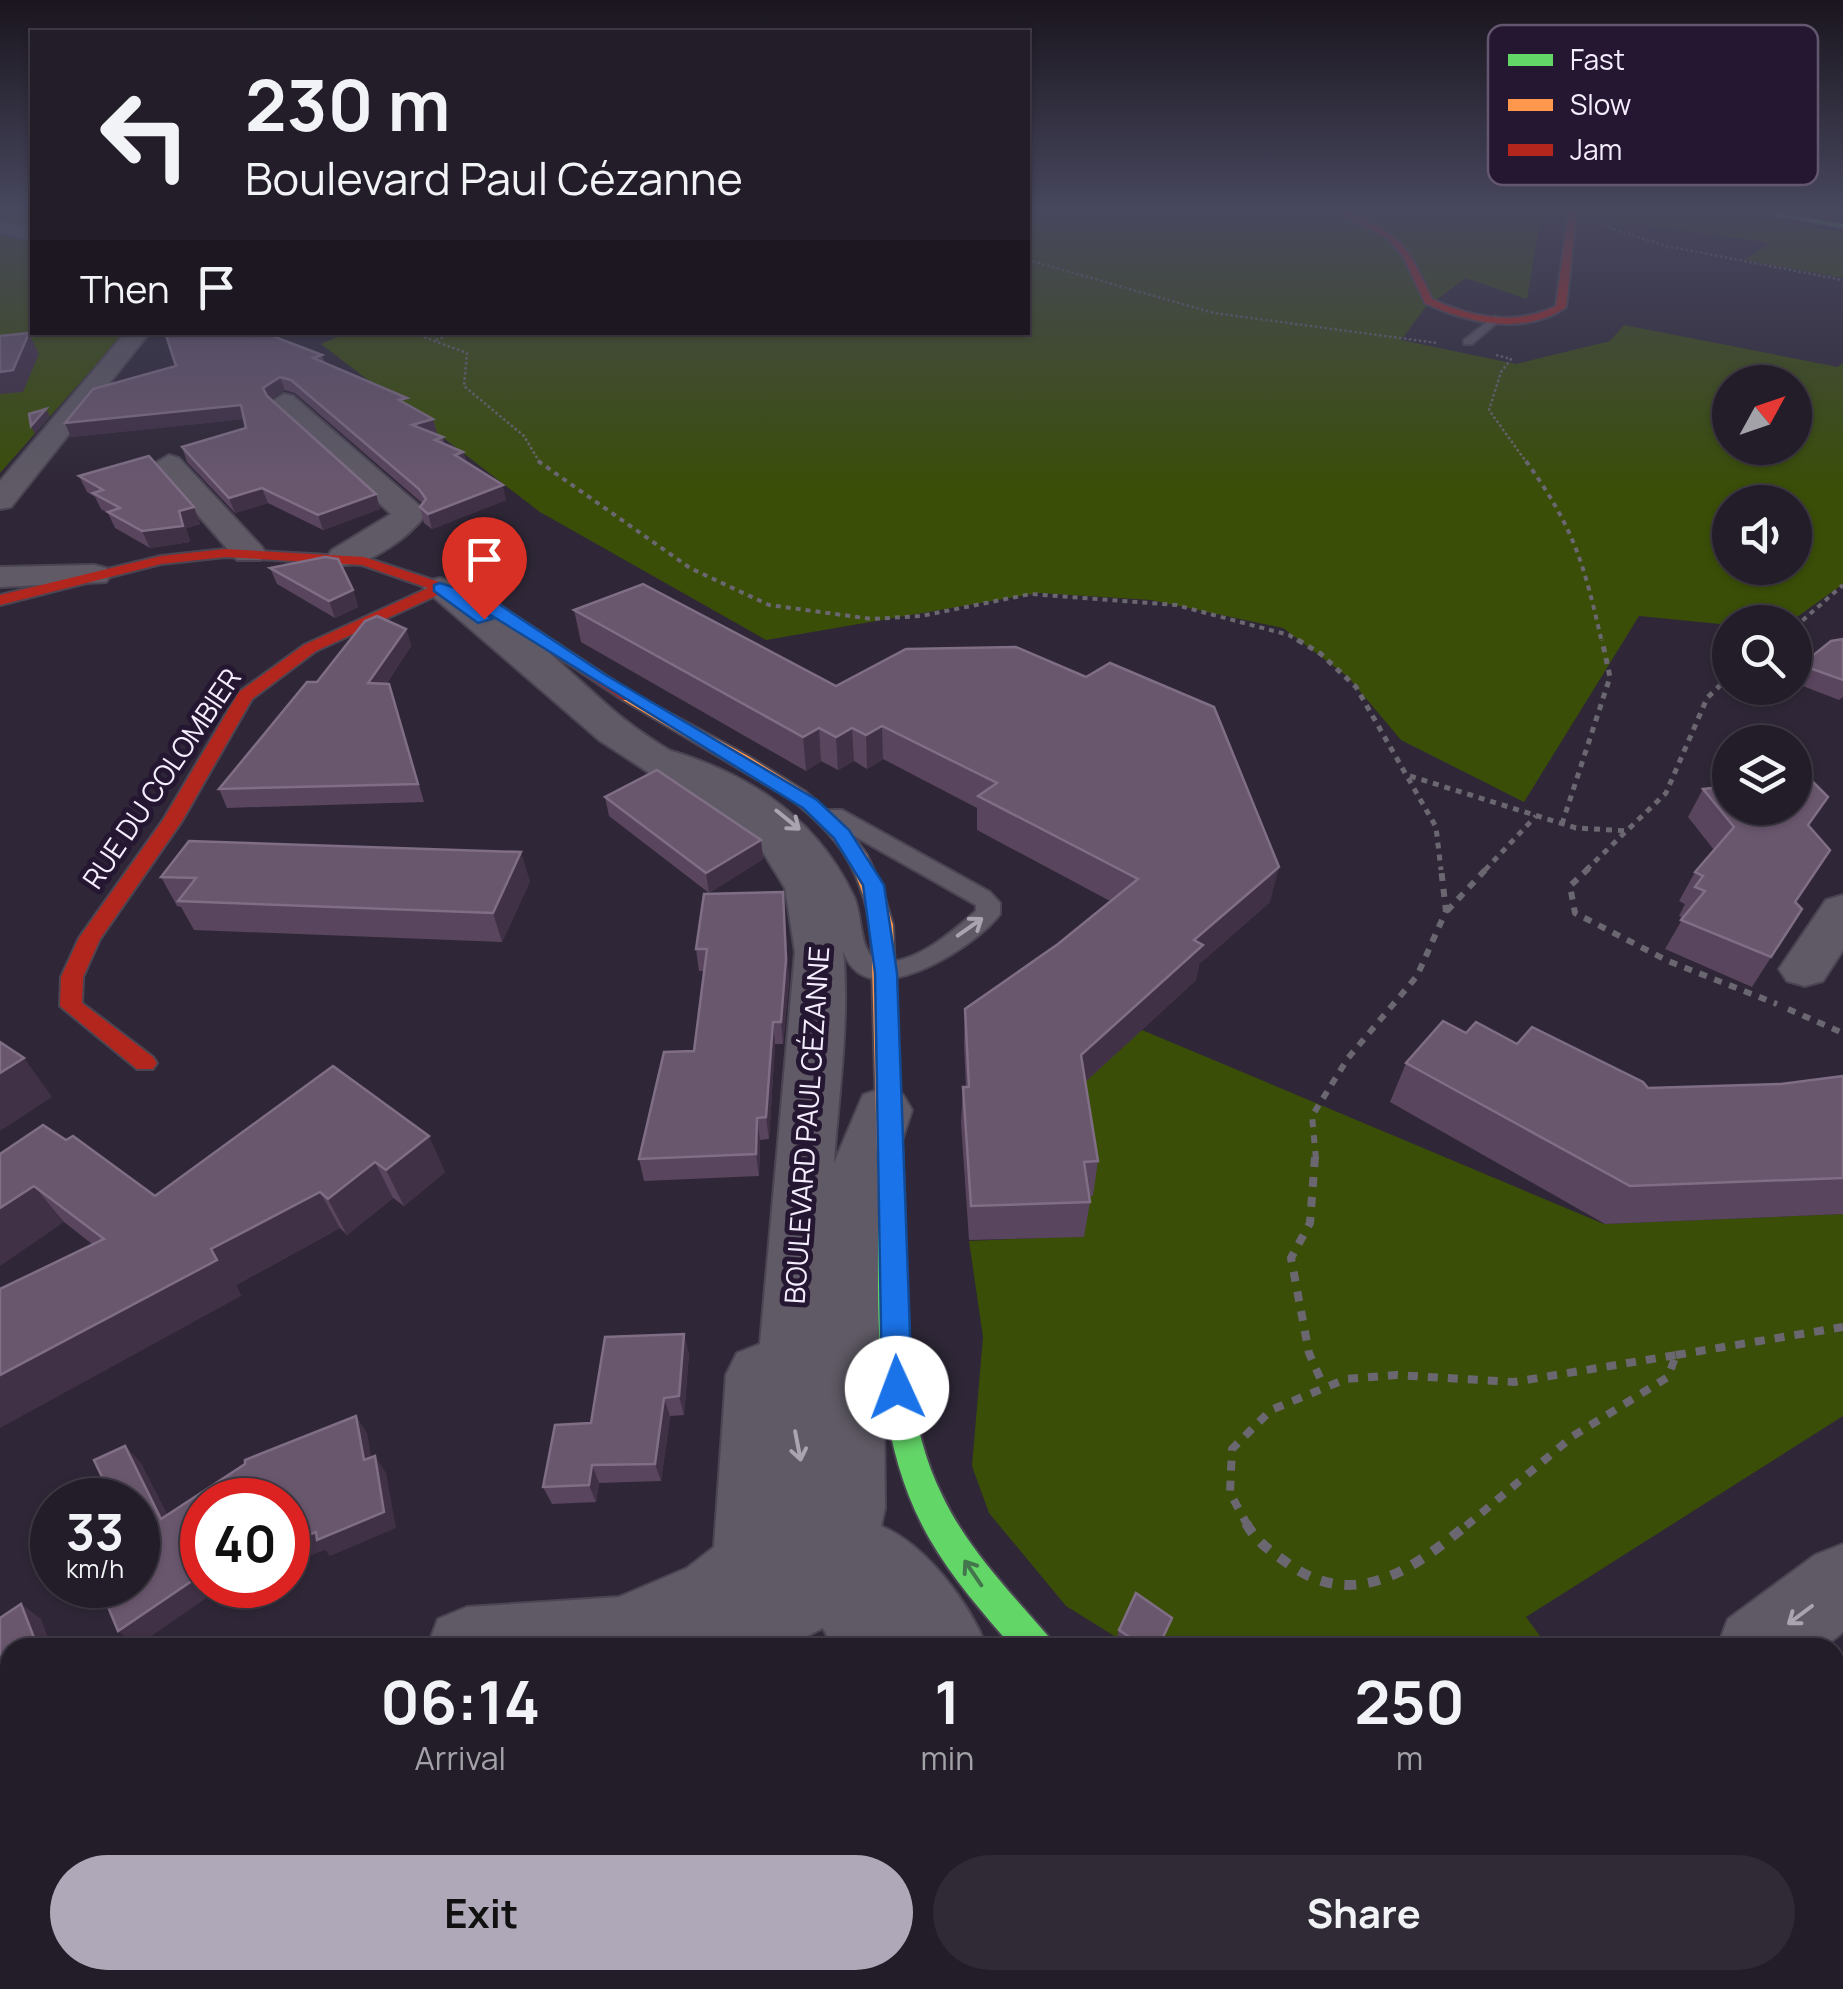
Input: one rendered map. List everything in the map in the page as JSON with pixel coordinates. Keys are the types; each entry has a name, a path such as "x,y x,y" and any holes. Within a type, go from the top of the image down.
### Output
{"street":[{"path":"1430,302 1496,315 1538,318 1560,309 1560,302"},
{"path":"1453,302 1496,315"},
{"path":"0,500 138,335"},
{"path":"284,402 410,514 392,530 344,557"},
{"path":"168,464 248,552"},
{"name":"BOULEVARD PAUL CÉZANNE","path":"0,600 161,560 248,552 344,557 485,602 598,678 791,790 842,834 873,885 886,973 897,1388 905,1432 920,1484 944,1530 981,1586 1027,1638"},
{"name":"BOULEVARD PAUL CÉZANNE","path":"0,576 94,575"},
{"name":"BOULEVARD PAUL CÉZANNE","path":"440,588 639,749 774,834 790,850 808,883 818,914 820,952 806,1165 764,1297 760,1603"},
{"name":"RUE DU COLOMBIER","path":"145,1062 71,1006 72,977 90,938 172,821 245,696 261,678 302,652 440,588"},
{"path":"1806,969 1843,911"},
{"path":"760,1603 848,1508 851,1200 888,1095"},
{"path":"595,1638 760,1603 865,1558 879,1564 939,1638"},
{"path":"1770,1638 1843,1584"},
{"path":"760,1603 852,1638"}],"lane":[{"path":"1468,342 1496,315"},
{"path":"639,749 697,764 746,790 796,826 833,877 846,906 858,959 868,968 886,973 912,966 988,914 988,902 791,790"}],"path":[{"path":"1175,302 1214,313 1363,336 1468,342"},
{"path":"420,335 468,355 464,386 524,436 536,461 672,556 745,596 783,608 853,618 922,616 1014,596 1046,594 1176,605 1289,635 1334,666 1362,696 1408,776 1436,826 1446,912"},
{"path":"436,340 449,335"},
{"path":"1450,343 1511,359 1501,372 1490,410 1556,504 1582,556 1610,676 1562,824"},
{"path":"1812,612 1843,585"},
{"path":"1712,697 1699,713 1666,793 1570,886 1575,912 1607,933 1843,1033"},
{"path":"1408,776 1562,824 1630,831"},
{"path":"1324,1387 1309,1352 1291,1258 1310,1223 1318,1177 1312,1116 1348,1058 1417,976 1446,912 1536,816"},
{"path":"1677,1353 1668,1376 1573,1436 1417,1566 1367,1585 1308,1578 1256,1542 1230,1493 1232,1449 1271,1410 1346,1380 1396,1375 1514,1382 1677,1353 1843,1327"}],"green space":[{"path":"0,302 30,302 30,335 122,335 0,473"},
{"path":"1030,302 1433,302 1401,340 1516,364 1610,341 1624,325 1838,367 1843,363 1843,584 1812,606 1712,605 1712,623 1639,616 1524,802 1401,740 1348,677 1283,628 1151,600 1039,593 766,640 540,512 321,344 342,335 1030,335"},
{"path":"1142,1030 1604,1224 1843,1214 1843,1416 1526,1617 1541,1638 1118,1638 1066,1606 989,1513 972,1466 983,1337 969,1241 1084,1236 1079,1197 1093,1195 1084,1083"}],"building":[{"path":"29,333 13,370 0,372 0,336"},
{"path":"166,335 270,335 322,355 313,358 407,398 399,400 433,419 412,425 443,437 435,440 463,452 455,455 503,485 428,514 420,507 426,499 419,489 291,380 280,377 263,388 267,396 376,494 318,515 262,488 229,498 182,447 246,428 241,405 65,423 93,389 176,366"},
{"path":"46,409 31,426 29,414"},
{"path":"149,456 194,507 179,511 183,526 142,531 108,512 120,508 93,493 103,490 79,476"},
{"path":"325,557 338,559 353,590 329,601 270,568"},
{"path":"643,584 836,686 906,649 1016,647 1086,677 1110,663 1214,707 1279,867 1194,940 1203,945 1081,1055 1098,1161 1084,1162 1090,1202 971,1206 963,1087 969,1087 965,1009 1058,944 1138,879 978,796 997,783 882,726 866,735 852,728 836,737 819,728 803,737 574,610"},
{"path":"377,616 406,629 368,683 389,684 418,784 219,789 307,682 317,682 365,621"},
{"path":"1843,639 1843,680 1812,669 1812,656 1831,641"},
{"path":"657,770 761,840 706,873 605,797"},
{"path":"1812,781 1828,797 1812,819"},
{"path":"1808,825 1830,850 1795,902 1802,909 1771,957 1681,920 1705,891 1695,887 1703,876 1695,872 1734,827"},
{"path":"189,841 521,852 493,913 178,901 196,878 161,877"},
{"path":"783,892 786,959 781,1022 773,1022 766,1117 757,1118 756,1154 639,1159 664,1052 694,1051 707,949 696,949 704,894"},
{"path":"1443,1021 1466,1033 1476,1022 1517,1044 1532,1027 1648,1088 1781,1084 1843,1076 1843,1178 1630,1186 1406,1063"},
{"path":"0,1042 24,1058 0,1073"},
{"path":"333,1066 429,1136 386,1170 375,1162 328,1199 320,1192 211,1249 217,1260 0,1375 0,1289 104,1239 34,1186 0,1208 0,1154 43,1125 66,1140 73,1136 155,1196"},
{"path":"684,1334 679,1396 664,1398 655,1464 592,1465 589,1485 543,1487 555,1425 591,1423 605,1337"},
{"path":"356,1416 364,1460 375,1456 384,1512 317,1540 316,1532 310,1534 310,1478 224,1478 245,1464 245,1460"},
{"path":"125,1446 141,1478 103,1478 94,1460"},
{"path":"180,1507 180,1589 160,1602 160,1517"},
{"path":"1136,1593 1172,1618 1163,1638 1131,1638 1119,1630"},
{"path":"21,1604 34,1638 0,1638 0,1618"},
{"path":"108,1608 152,1608 118,1631"}],"traffic: fast":[{"path":"891,1193 894,1354 905,1434 916,1472 953,1546 1027,1638"}],"traffic: slow":[{"path":"629,696 799,796 842,834 863,866 882,925 891,1193"}],"traffic: jam":[{"path":"1430,302 1459,314 1494,321 1530,319 1561,307 1562,302"},
{"path":"0,600 161,560 225,553 364,561 485,602 629,696"},
{"path":"145,1063 71,1006 72,977 90,938 172,821 245,696 310,648 440,588"}],"route":[{"path":"484,619 440,588 485,602 598,678 791,790 842,834 859,858 873,885 882,925 886,973 897,1388"}]}
